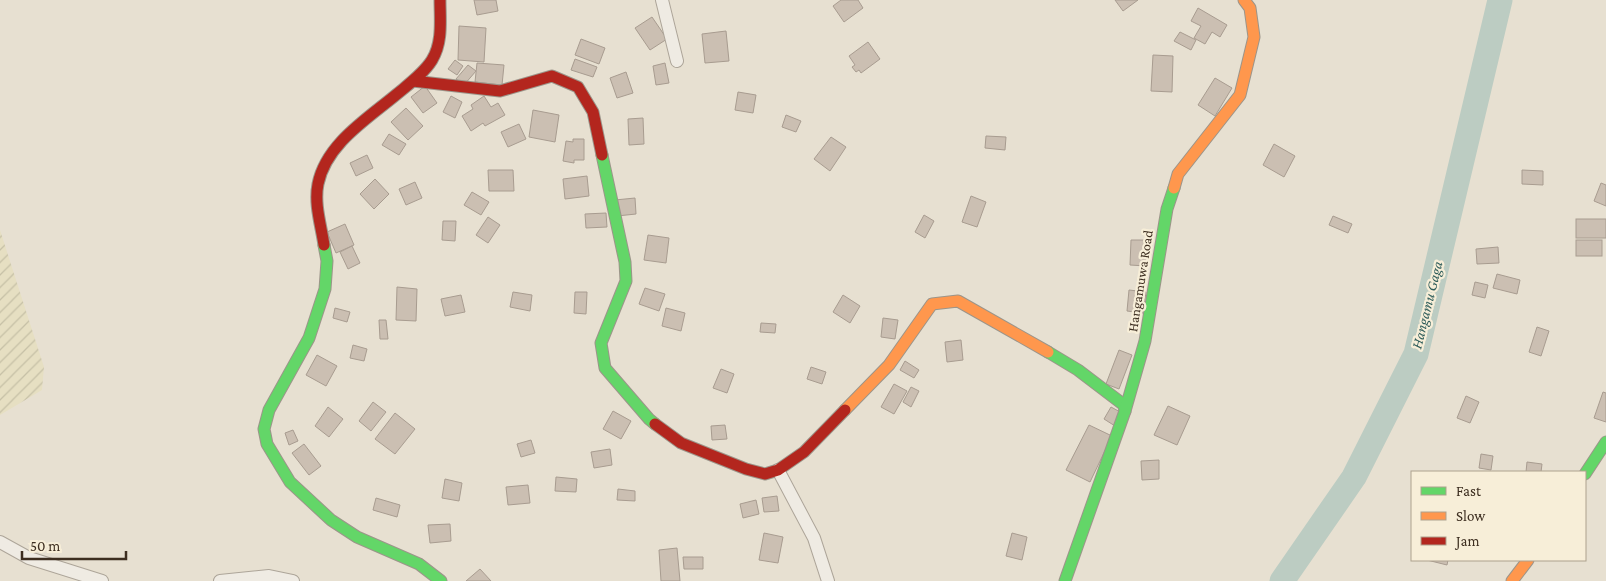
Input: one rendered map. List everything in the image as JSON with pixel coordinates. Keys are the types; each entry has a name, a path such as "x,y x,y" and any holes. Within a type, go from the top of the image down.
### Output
{"street":[{"path":"440,0 440,39 432,60 413,81 344,138 324,169 318,184 317,206 327,260 325,289 308,338 269,410 264,429 267,444 290,482 331,520 357,537 419,564 441,581"},
{"path":"662,0 677,61"},
{"name":"Hangamuwa Road","path":"1064,581 1125,411 1145,341 1167,209 1178,174 1240,94 1254,37 1250,8 1244,0"},
{"path":"413,81 500,91 552,76 578,88 593,112 626,262 626,281 601,343 605,368 649,419 681,443 746,469 765,474 778,470 804,452 889,365 932,304 958,301 1078,370 1124,405 1125,411"},
{"path":"1586,472 1606,442"},
{"path":"778,470 814,538 828,581"},
{"path":"0,542 29,558 102,581"},
{"path":"1512,581 1527,561"},
{"path":"224,580 269,576 293,581"}],"shaded area":[{"path":"0,230 44,367 42,390 0,415"}],"building":[{"path":"474,0 496,0 498,11 477,15"},
{"path":"841,0 858,0 863,8 844,22 833,6"},
{"path":"1115,0 1138,0 1123,11"},
{"path":"1198,8 1227,25 1220,37 1212,32 1205,44 1194,38 1201,26 1191,21"},
{"path":"652,17 667,39 650,50 635,28"},
{"path":"459,26 486,28 484,62 458,60"},
{"path":"726,31 729,61 705,63 702,34"},
{"path":"1180,32 1196,40 1191,50 1174,41"},
{"path":"581,39 605,48 599,64 575,55"},
{"path":"868,42 880,59 861,73 859,70 856,72 852,67 855,65 849,56"},
{"path":"1153,55 1173,56 1172,92 1151,91"},
{"path":"575,59 597,67 593,77 571,70"},
{"path":"455,60 463,66 457,75 448,69"},
{"path":"477,63 504,65 502,85 475,82"},
{"path":"665,63 669,83 656,85 653,66"},
{"path":"468,65 476,71 464,85 456,79"},
{"path":"626,72 633,93 617,98 610,78"},
{"path":"1215,78 1232,88 1215,116 1198,105"},
{"path":"425,86 437,103 423,113 411,97"},
{"path":"738,92 756,95 753,113 735,110"},
{"path":"451,96 462,102 455,118 443,112"},
{"path":"484,96 491,107 498,103 505,115 485,126 483,123 471,131 462,116 473,109 471,105"},
{"path":"406,108 423,126 408,140 391,122"},
{"path":"533,110 559,115 555,142 529,137"},
{"path":"786,115 801,121 796,132 782,127"},
{"path":"643,118 644,144 629,145 628,119"},
{"path":"519,124 526,139 508,147 501,132"},
{"path":"389,134 406,144 399,155 382,145"},
{"path":"986,136 1006,137 1005,150 985,148"},
{"path":"831,137 846,147 830,171 814,159"},
{"path":"573,139 584,139 584,160 574,160 574,163 563,161 566,141 573,142"},
{"path":"1274,144 1295,156 1284,177 1263,165"},
{"path":"367,155 373,168 356,176 350,163"},
{"path":"488,170 513,170 514,191 489,191"},
{"path":"1522,170 1543,171 1543,185 1522,184"},
{"path":"587,176 589,196 565,199 563,179"},
{"path":"375,179 389,194 374,209 360,194"},
{"path":"415,182 422,198 406,205 399,189"},
{"path":"1601,183 1606,185 1606,206 1594,201"},
{"path":"472,192 489,202 481,215 464,205"},
{"path":"971,196 986,202 977,227 962,222"},
{"path":"635,198 636,214 617,216 615,200"},
{"path":"606,213 607,227 586,228 585,214"},
{"path":"924,215 934,221 925,238 915,232"},
{"path":"1333,216 1352,224 1348,233 1329,225"},
{"path":"488,217 500,225 488,243 476,235"},
{"path":"1576,219 1606,219 1606,238 1576,238"},
{"path":"443,221 456,221 455,241 442,240"},
{"path":"345,224 354,245 336,253 327,232"},
{"path":"648,235 669,238 666,263 644,260"},
{"path":"1131,240 1147,240 1146,266 1130,265"},
{"path":"1576,240 1602,240 1602,256 1576,256"},
{"path":"352,246 360,263 348,269 340,252"},
{"path":"1498,247 1499,263 1477,264 1476,249"},
{"path":"1497,274 1520,280 1517,294 1493,288"},
{"path":"1475,282 1488,285 1485,298 1472,295"},
{"path":"397,287 417,289 416,321 396,320"},
{"path":"645,288 665,294 659,311 639,304"},
{"path":"1129,290 1146,292 1143,313 1127,311"},
{"path":"513,292 532,295 530,311 510,307"},
{"path":"575,292 587,292 586,314 574,313"},
{"path":"461,295 465,312 445,316 441,299"},
{"path":"843,295 860,306 850,323 833,312"},
{"path":"335,308 350,312 347,322 333,318"},
{"path":"666,308 685,313 681,331 662,326"},
{"path":"883,318 898,320 895,339 881,337"},
{"path":"379,320 386,320 388,339 380,339"},
{"path":"761,323 776,324 775,333 760,332"},
{"path":"1537,327 1549,331 1541,356 1529,352"},
{"path":"961,340 963,360 947,362 945,342"},
{"path":"353,345 367,349 364,361 350,358"},
{"path":"1119,350 1132,355 1119,389 1106,384"},
{"path":"317,355 337,366 326,386 306,375"},
{"path":"905,361 919,370 914,378 900,370"},
{"path":"811,367 826,372 822,384 807,379"},
{"path":"721,369 734,374 727,393 713,388"},
{"path":"894,384 907,391 894,414 881,407"},
{"path":"911,387 919,391 911,407 903,402"},
{"path":"1603,392 1606,393 1606,422 1594,418"},
{"path":"1466,396 1479,402 1470,423 1457,418"},
{"path":"373,402 386,412 371,431 359,421"},
{"path":"1168,406 1190,416 1177,445 1154,435"},
{"path":"328,407 343,419 329,437 315,426"},
{"path":"1111,407 1122,413 1115,426 1104,419"},
{"path":"613,411 631,421 621,439 603,429"},
{"path":"395,413 415,429 395,454 375,439"},
{"path":"725,425 727,439 712,440 711,426"},
{"path":"1089,425 1112,436 1090,482 1066,470"},
{"path":"293,430 298,441 289,445 285,433"},
{"path":"531,440 535,453 521,457 517,444"},
{"path":"304,444 321,466 309,475 292,453"},
{"path":"610,449 612,465 594,468 591,452"},
{"path":"1481,454 1493,456 1491,470 1479,468"},
{"path":"1159,460 1159,479 1142,480 1141,461"},
{"path":"1527,462 1542,464 1541,471 1526,471"},
{"path":"556,477 577,479 576,492 555,491"},
{"path":"445,479 462,483 459,501 442,498"},
{"path":"528,485 530,503 508,505 506,487"},
{"path":"618,489 635,491 635,501 617,500"},
{"path":"777,496 779,511 764,512 762,498"},
{"path":"376,498 400,505 397,517 373,510"},
{"path":"756,500 759,514 743,518 740,504"},
{"path":"450,524 451,541 430,543 428,525"},
{"path":"764,533 783,537 778,563 759,560"},
{"path":"1012,533 1027,537 1022,560 1006,556"},
{"path":"677,548 680,581 661,581 659,550"},
{"path":"683,557 703,557 703,569 684,569"},
{"path":"1431,561 1448,561 1447,565"},
{"path":"480,569 491,581 466,581"}],"waterway":[{"name":"Hangamu Gaga","path":"1282,581 1354,477 1416,354 1500,0"}],"traffic: fast":[{"path":"602,155 625,262 626,281 601,343 605,368 655,424"},
{"path":"1065,581 1125,411 1145,341 1167,209 1174,188"},
{"path":"324,245 327,261 325,289 309,338 269,410 264,429 267,444 290,482 331,520 357,537 419,564 441,581"},
{"path":"1048,352 1078,370 1124,405 1125,411"},
{"path":"1586,472 1606,442"}],"traffic: slow":[{"path":"1174,188 1178,174 1240,95 1254,37 1250,8 1244,0"},
{"path":"845,410 889,365 932,304 958,301 1048,352"},
{"path":"1512,581 1527,561"}],"traffic: jam":[{"path":"324,245 317,199 318,184 322,170 349,133 421,74 429,65 438,46 440,0"},
{"path":"413,81 500,91 552,76 578,87 593,112 602,155"},
{"path":"655,424 681,443 746,469 765,474 778,470 804,452 845,410"}]}
